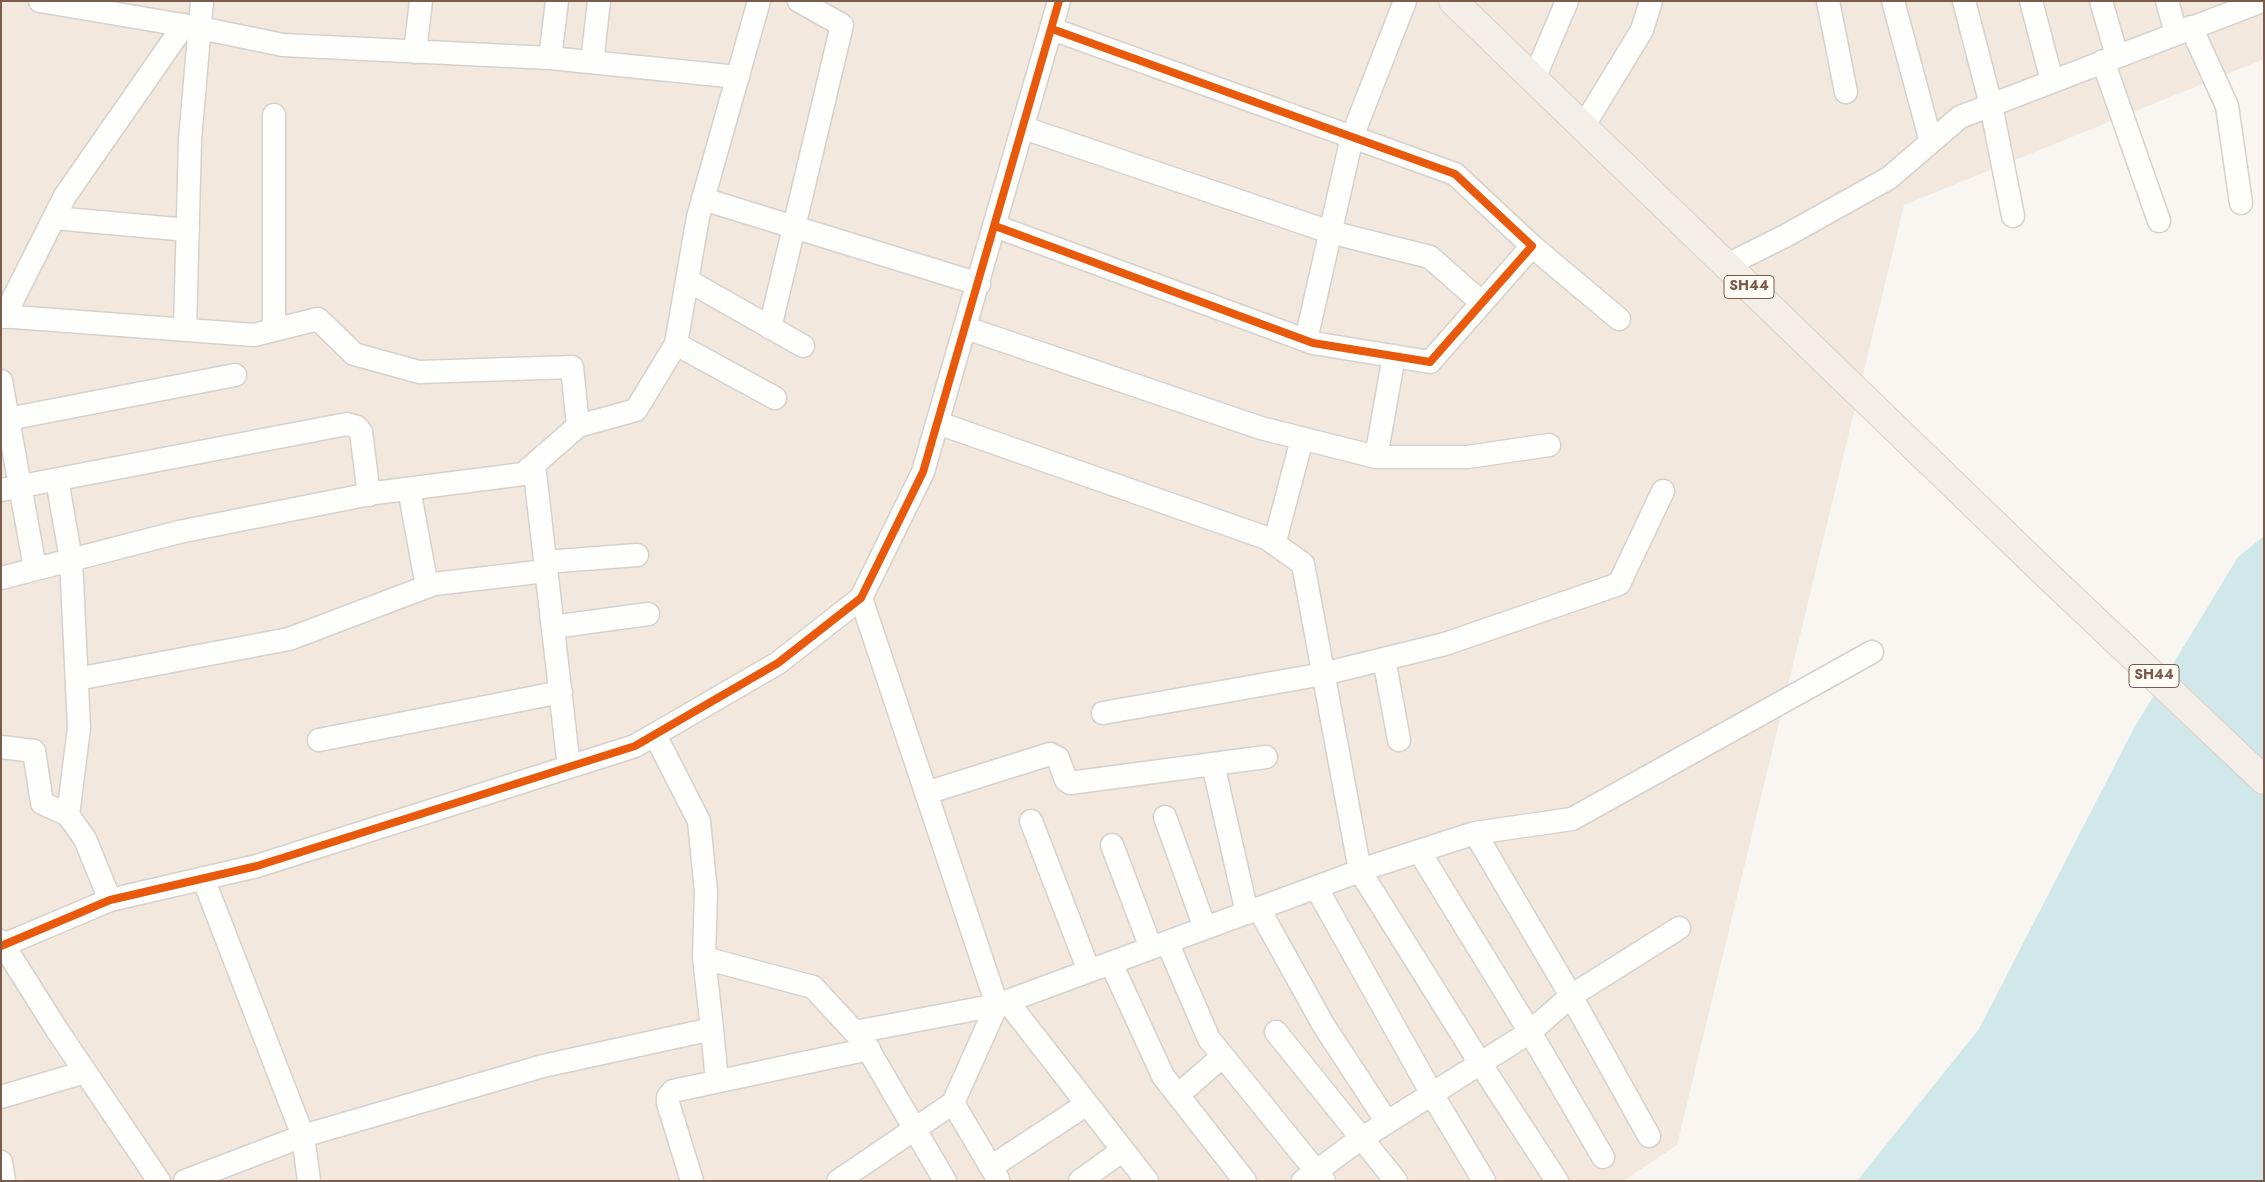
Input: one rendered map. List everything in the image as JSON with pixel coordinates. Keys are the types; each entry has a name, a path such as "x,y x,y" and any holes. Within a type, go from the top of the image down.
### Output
{"main road":[{"name":"SH44","path":"1466,7 1534,80 2044,572 2264,780"}],"street":[{"path":"40,1 283,45 550,58 738,77"},
{"path":"202,1 192,27 66,196 3,316 254,335 318,319 354,354 419,372 572,367 578,426"},
{"path":"414,52 420,1"},
{"path":"550,58 557,1"},
{"path":"592,62 599,1"},
{"path":"1,578 179,532 369,495 524,474 578,426 636,410 676,344 698,217 759,1"},
{"path":"770,328 842,25 799,1"},
{"path":"159,1181 2,944 110,900 257,866 635,746 778,663 861,598 924,472 1059,1"},
{"path":"1306,340 1352,137 1405,1"},
{"path":"1534,80 1567,1"},
{"path":"1583,127 1642,30 1651,1"},
{"path":"1828,1 1846,92"},
{"path":"1893,1 1931,142"},
{"path":"1964,1 1991,105 2013,216"},
{"path":"2031,1 2052,81"},
{"path":"2101,1 2110,59 2159,221"},
{"path":"2167,1 2226,106 2241,203"},
{"path":"1727,265 1787,235 1889,178 1960,117 2250,3"},
{"path":"185,330 192,27"},
{"path":"1052,28 1455,174 1532,246 1618,319"},
{"path":"274,114 274,330"},
{"path":"1024,128 1330,232 1430,256 1482,303"},
{"path":"703,199 979,284"},
{"path":"54,218 188,230"},
{"path":"995,226 1313,343 1430,362 1532,246"},
{"path":"687,280 803,346"},
{"path":"966,328 1261,428 1376,457 1468,457 1549,445"},
{"path":"676,344 774,398"},
{"path":"1376,457 1394,356"},
{"path":"35,568 11,488 4,399 235,375"},
{"path":"938,423 1275,541 1302,438"},
{"path":"11,488 353,424 360,432 369,495"},
{"path":"534,465 569,767"},
{"path":"56,480 70,559 80,732 68,815"},
{"path":"409,489 424,578 426,581 434,584"},
{"path":"1104,713 1324,674 1445,644 1619,584 1663,491"},
{"path":"1268,539 1303,564 1360,871 1480,1063 1558,1181"},
{"path":"77,679 289,640 434,584 546,566 636,556"},
{"path":"861,598 926,793 1002,1003 1087,1104 1147,1181"},
{"path":"553,627 648,614"},
{"path":"855,1032 1002,1003 1419,851 1476,833 1572,819 1872,652"},
{"path":"1384,659 1399,740"},
{"path":"319,740 561,692"},
{"path":"655,735 699,821 706,892 704,958 717,1081"},
{"path":"1,747 34,751 42,803 68,815 85,839 110,900"},
{"path":"926,793 1050,754 1058,758 1066,780 1070,783 1266,757"},
{"path":"1214,764 1253,911 1324,1026 1387,1122"},
{"path":"1165,817 1205,928"},
{"path":"1031,821 1089,971"},
{"path":"1476,833 1571,996 1649,1136"},
{"path":"1112,845 1159,945 1209,1038 1314,1178 1362,1138 1530,1032 1571,996 1679,928"},
{"path":"1419,851 1530,1032 1603,1157"},
{"path":"203,878 303,1136 308,1181"},
{"path":"1316,888 1432,1094 1484,1181"},
{"path":"704,958 814,987 869,1050 945,1181"},
{"path":"1111,963 1163,1076 1245,1181"},
{"path":"838,1181 953,1103 1002,1003"},
{"path":"185,1181 303,1136 543,1066 712,1029"},
{"path":"1276,1032 1396,1181"},
{"path":"692,1181 668,1097 674,1091 869,1050"},
{"path":"1178,1095 1223,1056"},
{"path":"1,1097 85,1072"},
{"path":"953,1103 995,1174 1087,1104"},
{"path":"1080,1181 1123,1150"},
{"path":"1,1162 4,1181"}],"shaded area":[{"path":"1,1 2264,1 2264,59 1904,205 1677,1145 1623,1181 1,1181"}],"water":[{"path":"2264,536 2264,1181 1857,1181 1979,1029 2134,728 2238,557"}],"cycle path":[{"path":"1,946 110,900 257,866 635,746 778,663 861,598 923,472 1059,1"},
{"path":"995,226 1313,343 1430,362 1532,246 1455,174 1052,29"}]}
